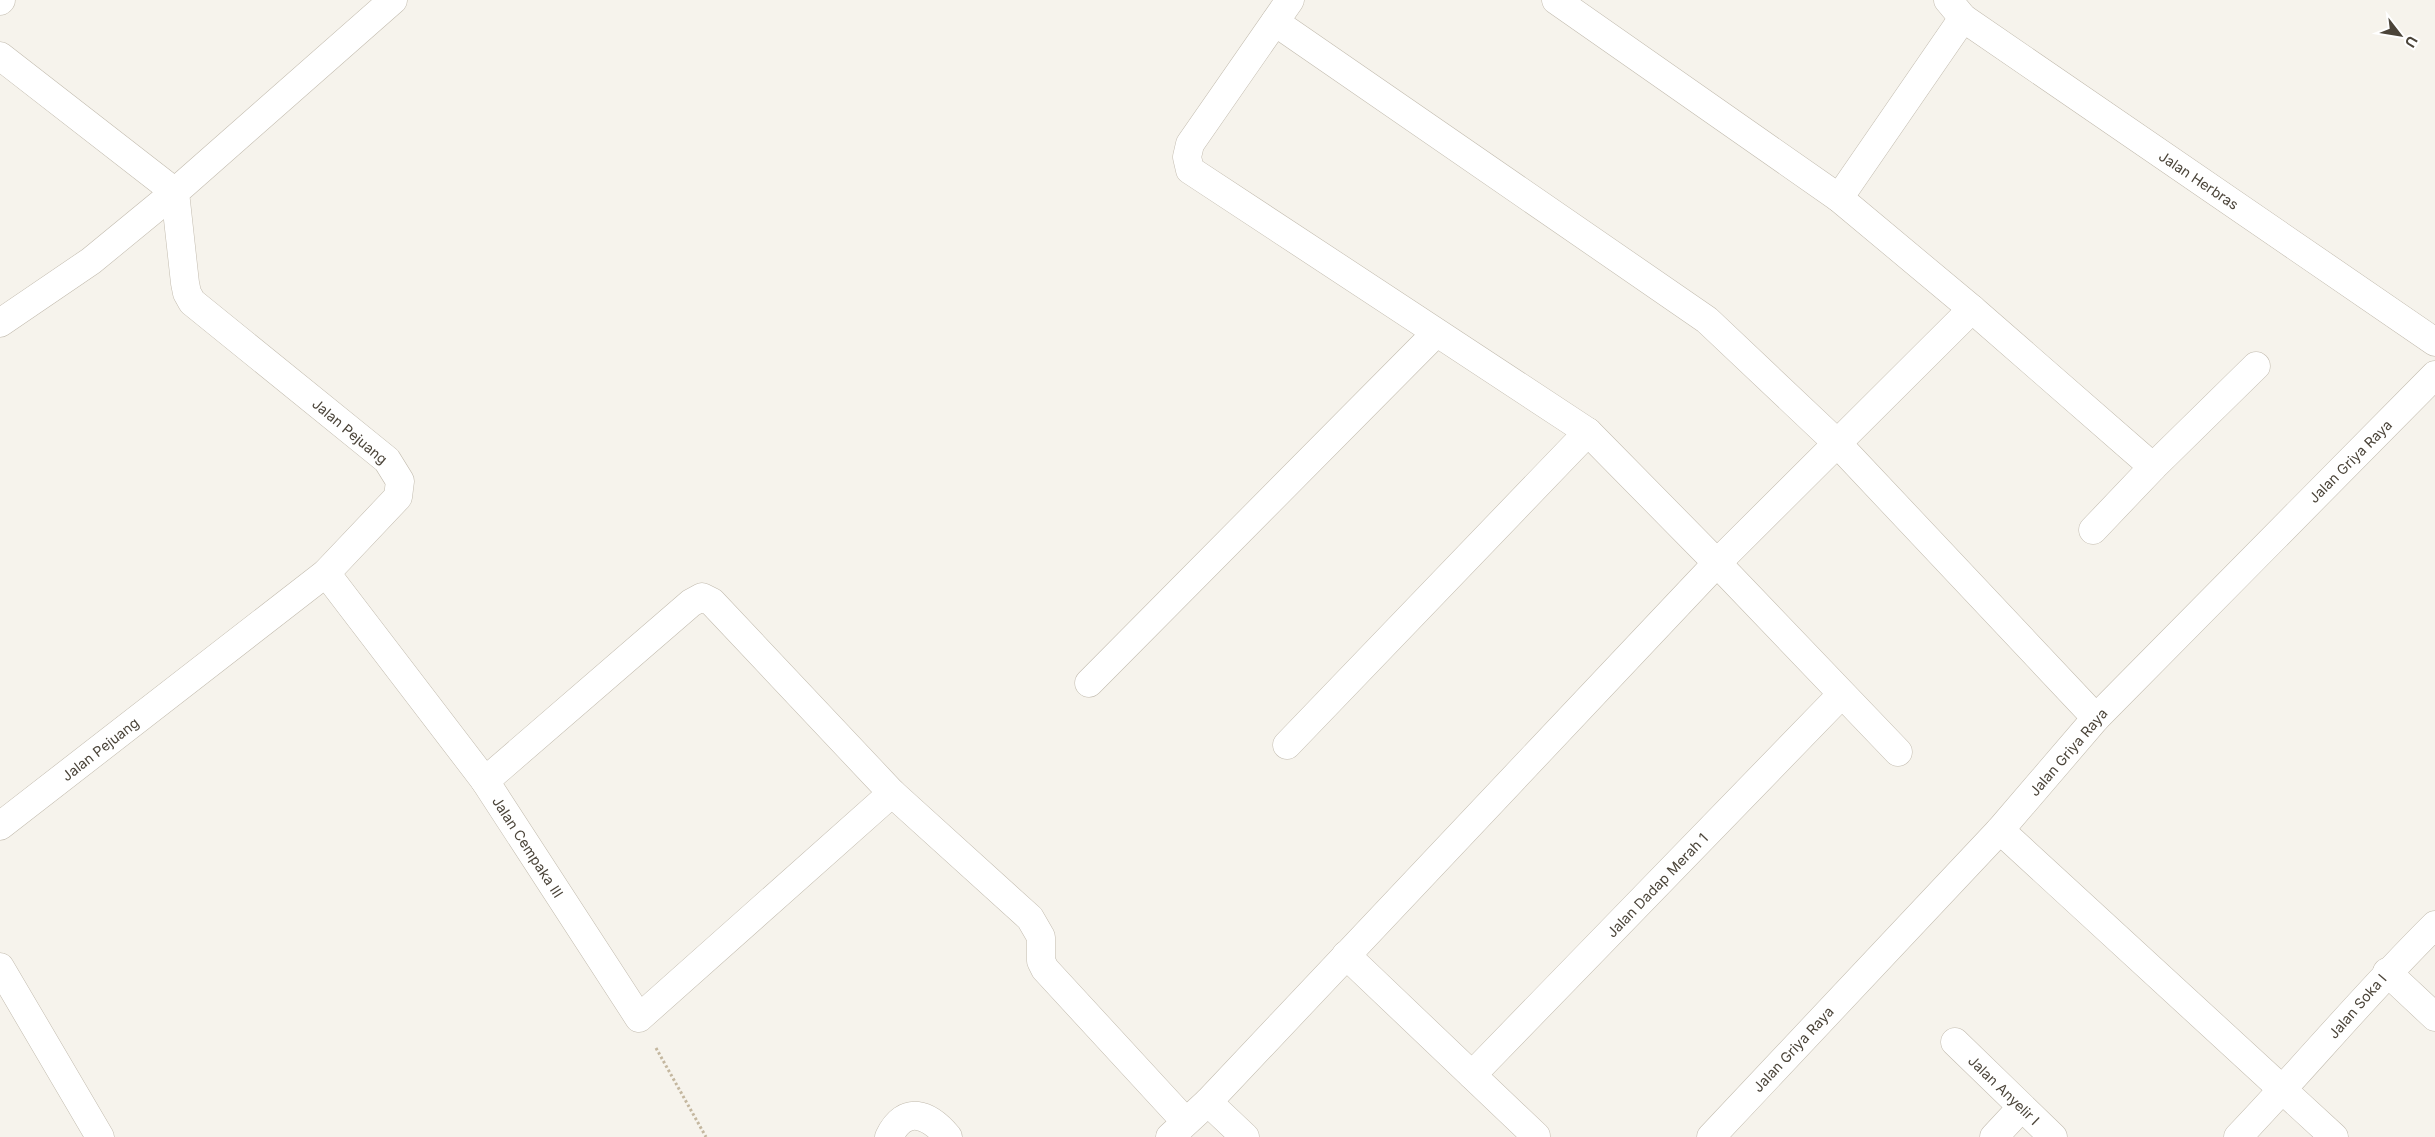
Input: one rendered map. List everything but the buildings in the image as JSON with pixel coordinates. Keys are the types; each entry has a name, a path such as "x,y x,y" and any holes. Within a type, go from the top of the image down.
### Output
{"street":[{"path":"0,323 90,261 175,192 393,0"},
{"path":"1290,0 1190,144 1187,157 1190,170 1588,432 1717,563 1898,752"},
{"path":"1556,0 1839,198 1972,309 2153,467"},
{"path":"1839,198 1956,9"},
{"name":"Jalan Herbras","path":"1956,9 2435,342"},
{"path":"1275,22 1708,320 1836,442 2096,718"},
{"path":"0,56 175,192"},
{"name":"Jalan Pejuang","path":"0,826 326,573 398,497 401,486 398,475 387,460 192,302 187,293 185,283 175,192"},
{"path":"486,781 691,604 702,598 712,602 892,793 1030,918 1041,937 1041,961 1045,969 1177,1129 1208,1102 1717,563 1836,442 1972,309"},
{"path":"1089,683 1436,333"},
{"path":"2092,530 2256,366"},
{"name":"Jalan Griya Raya","path":"1710,1137 2000,830 2096,718 2435,375"},
{"path":"1288,745 1588,432"},
{"name":"Jalan Cempaka III","path":"326,573 486,781 639,1018"},
{"name":"Jalan Dadap Merah 1","path":"1472,1075 1842,695"},
{"path":"639,1018 892,793"},
{"path":"2000,830 2334,1137"},
{"name":"Jalan Soka I","path":"2238,1137 2283,1090 2387,972 2435,925"},
{"path":"1346,955 1536,1136"},
{"path":"0,967 100,1137"},
{"path":"2387,972 2435,1017"},
{"name":"Jalan Anyelir I","path":"1955,1042 2054,1137"},
{"path":"1208,1102 1245,1137"},
{"path":"1994,1137 2022,1108"},
{"path":"888,1137 902,1119 923,1116 934,1122 948,1137"}],"path":[{"path":"639,1018 706,1137"}]}
